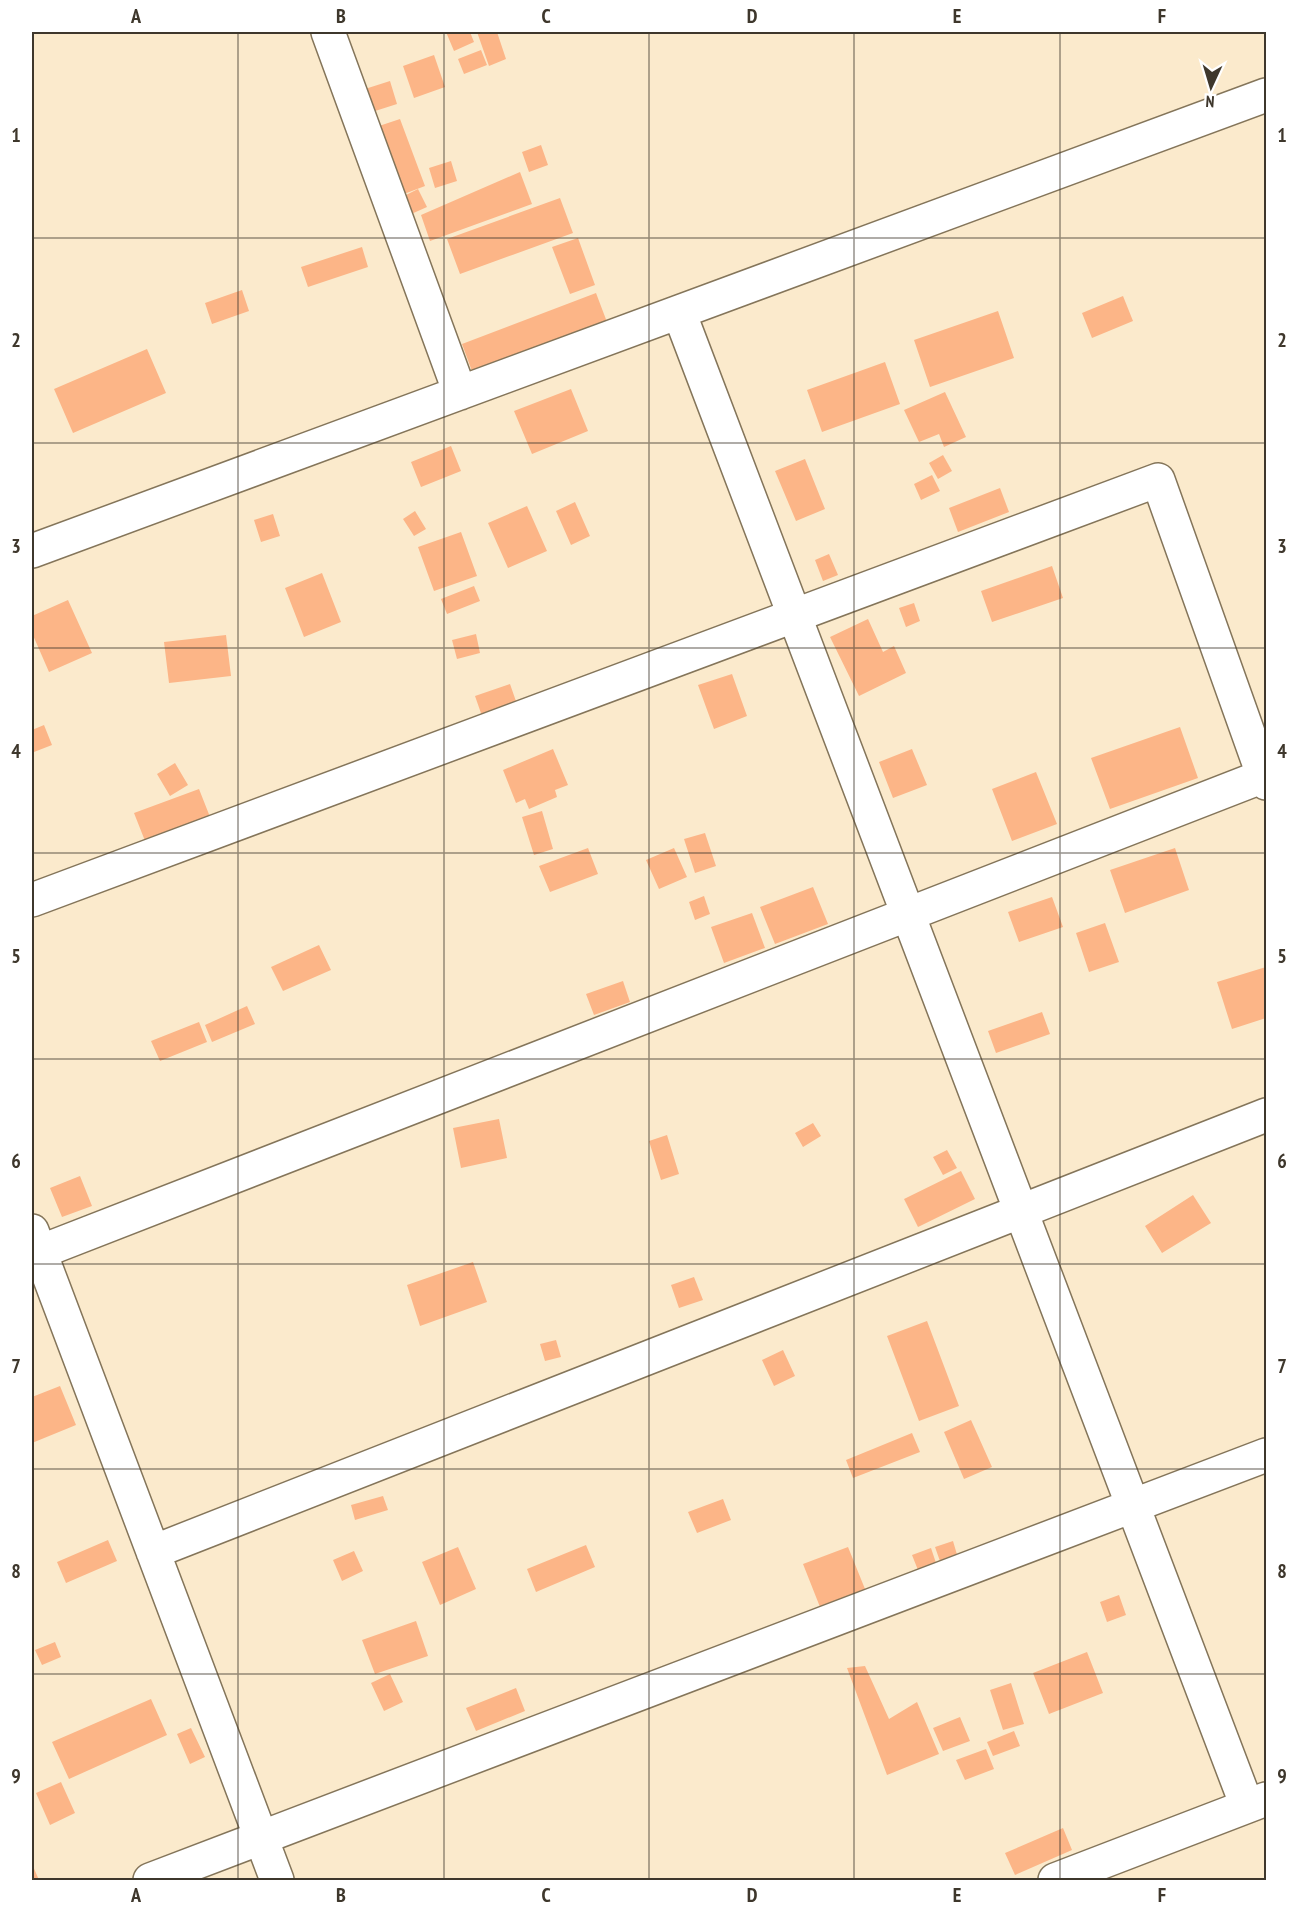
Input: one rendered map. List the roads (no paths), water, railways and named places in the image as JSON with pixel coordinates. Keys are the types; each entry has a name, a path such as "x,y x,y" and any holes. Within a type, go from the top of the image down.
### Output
{"street":[{"path":"328,32 460,393"},
{"path":"32,552 1266,95"},
{"path":"679,312 1133,1506 1257,1802 1055,1881"},
{"path":"32,900 1158,480 1266,778 34,1246 277,1881"},
{"path":"153,1552 1266,1116"},
{"path":"150,1881 1266,1455"}]}
